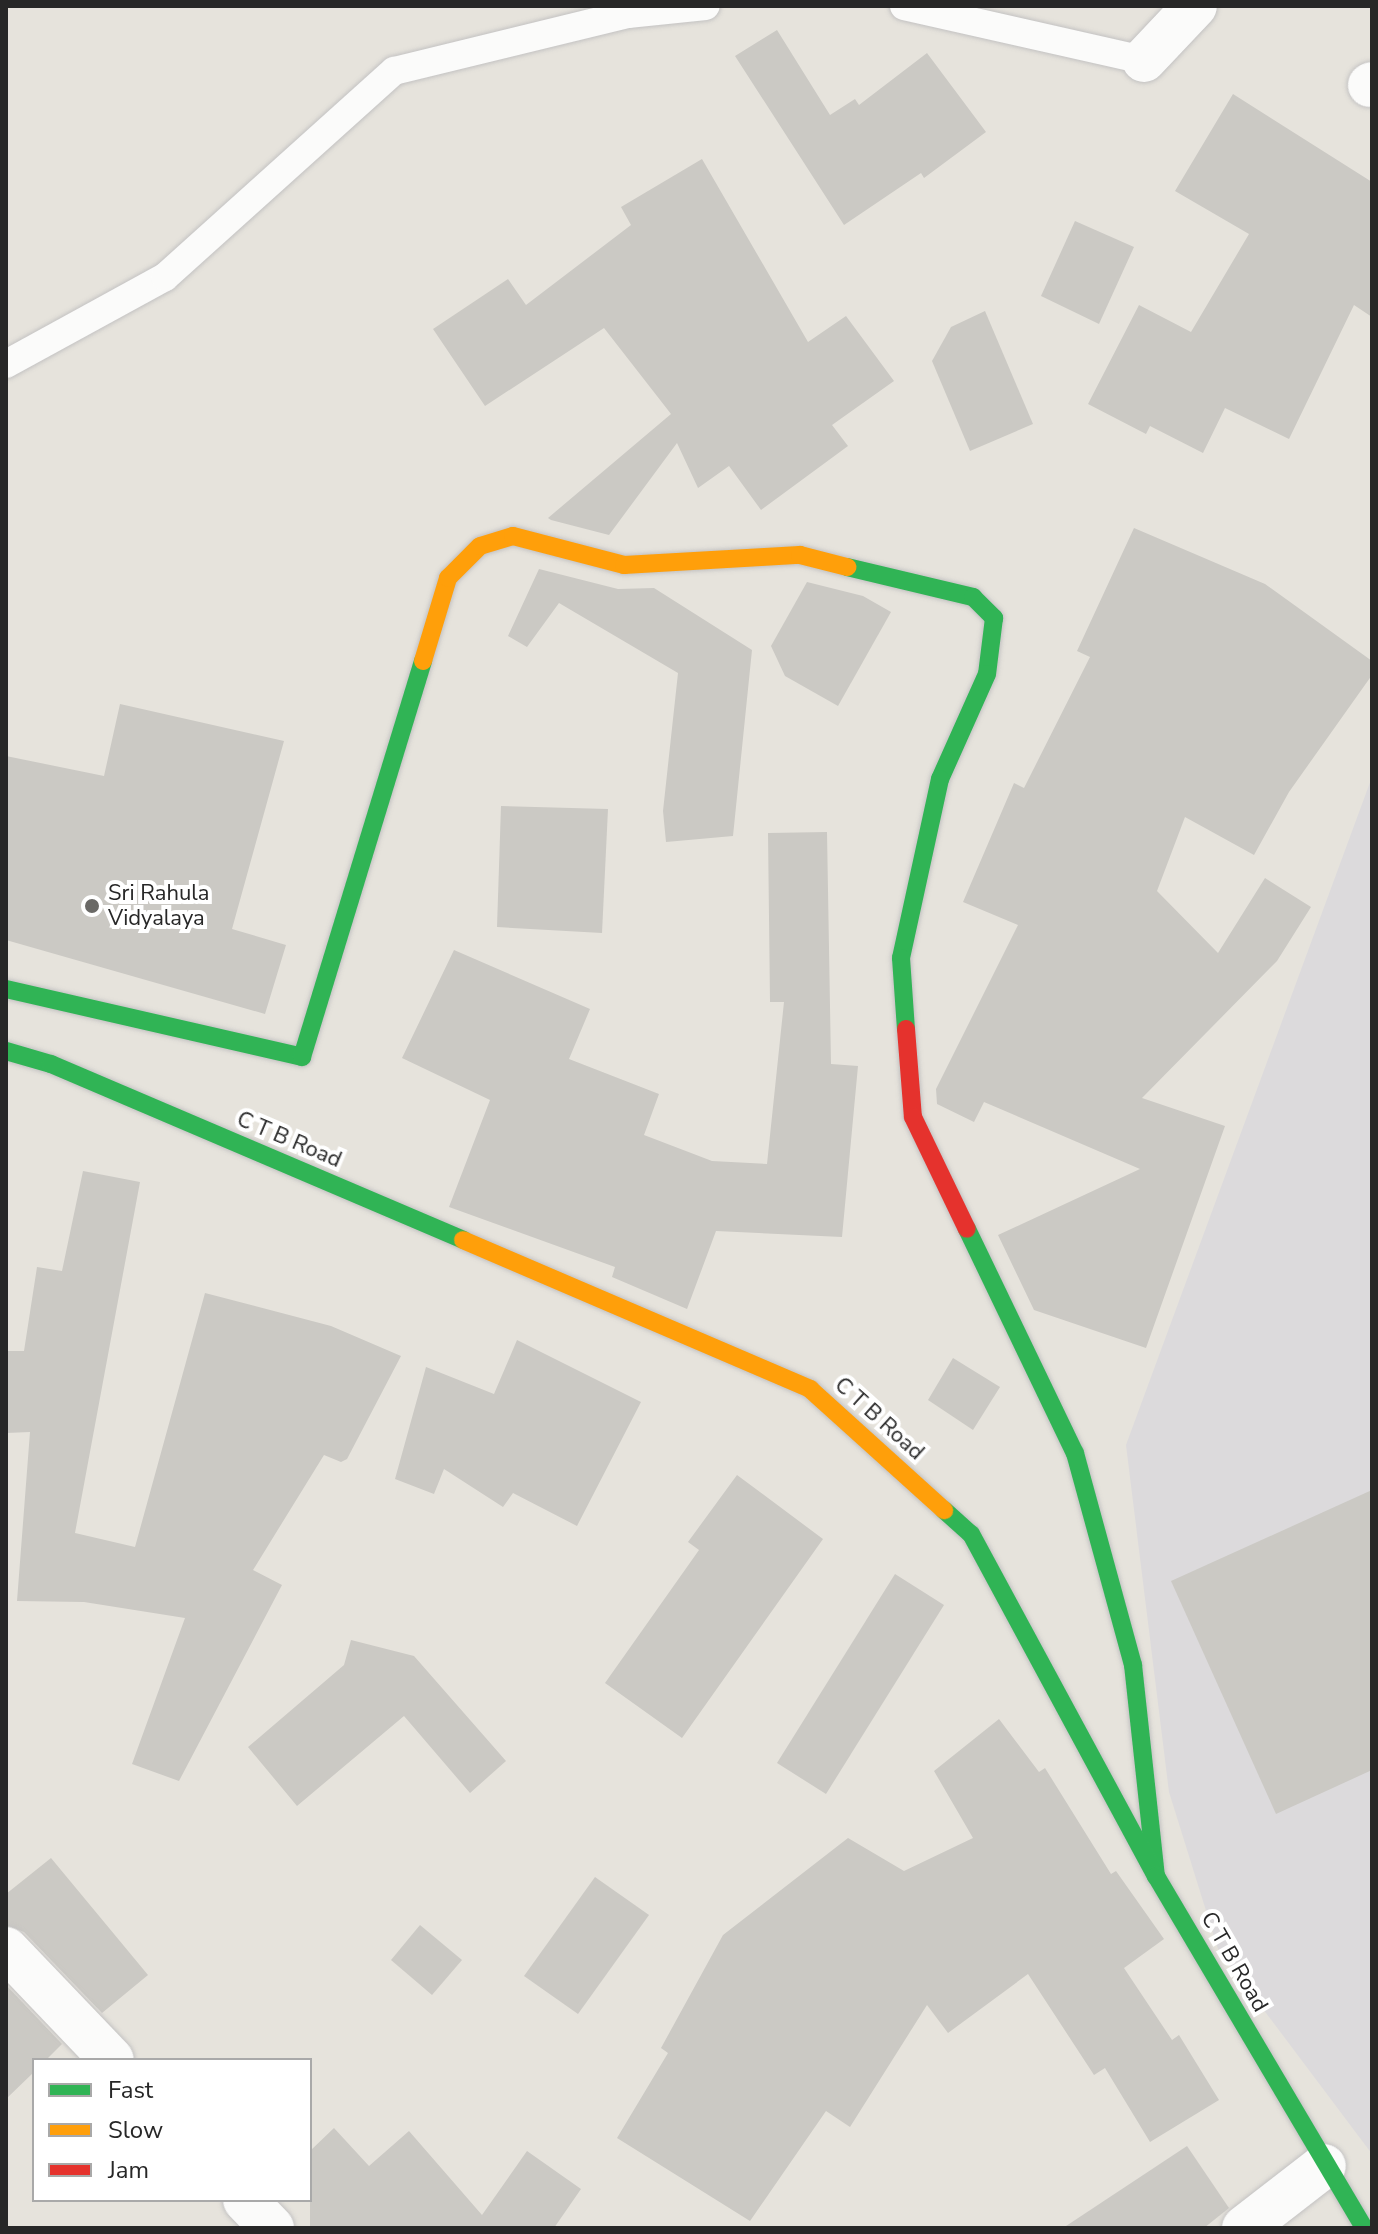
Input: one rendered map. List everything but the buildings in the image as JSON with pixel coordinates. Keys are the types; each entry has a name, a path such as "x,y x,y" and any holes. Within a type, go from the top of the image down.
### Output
{"street":[{"path":"1144,60 1195,6"},
{"path":"6,989 302,1057 448,578 480,546 513,536 624,565 800,555 973,597 994,618 987,674 940,779 901,958 913,1117 1075,1453 1133,1665 1156,1876"},
{"name":"C T B Road","path":"6,1051 51,1064 810,1389 971,1534 1156,1876 1324,2166 1364,2228"},
{"path":"6,1949 110,2058"},
{"path":"1244,2228 1324,2166"},
{"path":"247,2202 272,2228"}],"lane":[{"path":"6,364 165,277 394,71 628,14 706,6"},
{"path":"904,6 1144,60"}],"shaded area":[{"path":"1372,777 1372,2154 1218,1949 1169,1792 1126,1445"}],"traffic: fast":[{"path":"847,567 973,597 994,618 987,674 940,779 901,958 906,1029"},
{"path":"6,989 302,1057 423,661"},
{"path":"6,1051 51,1064 463,1240"},
{"path":"967,1229 1075,1453 1133,1665 1156,1876"},
{"path":"944,1510 971,1534 1156,1876 1364,2228"}],"traffic: slow":[{"path":"423,661 448,578 480,546 513,536 624,565 800,555 847,567"},
{"path":"463,1240 810,1389 944,1510"}],"traffic: jam":[{"path":"906,1029 913,1117 967,1229"}],"place":[{"name":"Sri Rahula Vidyalaya","path":"92,906"}]}
